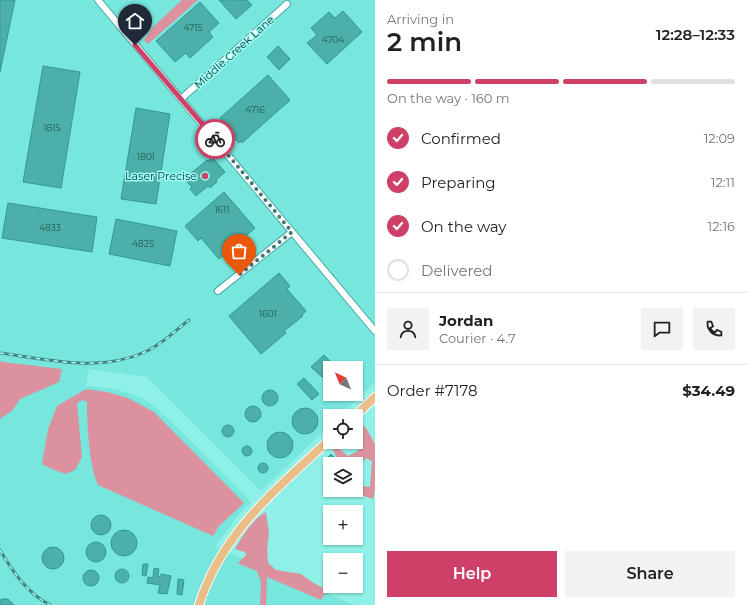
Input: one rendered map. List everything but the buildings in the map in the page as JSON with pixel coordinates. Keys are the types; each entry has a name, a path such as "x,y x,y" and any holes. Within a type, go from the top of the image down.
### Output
{"main road":[{"path":"362,409 375,397"},
{"path":"199,605 202,594 214,568 229,542 241,526 323,446"}],"street":[{"path":"98,0 375,331"},
{"name":"Middle Creek Lane","path":"181,99 287,4"},
{"path":"218,291 292,232"}],"shaded area":[{"path":"0,0 375,0 375,382 363,393 363,361 323,361 323,401 355,401 346,409 323,409 323,432 261,491 147,377 89,369 86,386 109,388 132,394 153,405 181,431 251,502 239,514 215,547 355,605 0,605"},
{"path":"182,0 198,0 148,44 144,40 153,27"},
{"path":"0,361 62,369 59,382 20,399 13,410 0,419"},
{"path":"86,389 107,392 128,398 154,412 244,503 218,527 213,536 98,485 92,467 88,433 87,402 82,400 77,403 82,457 75,470 65,474 42,464 48,429 57,406"},
{"path":"363,425 375,444 375,489 373,499 363,495 363,486 370,487 372,462 367,458 363,461 363,457 336,457 333,449 339,449 348,456 359,449 363,449"},
{"path":"266,512 269,533 267,550 268,563 276,570 301,574 323,588 323,593 325,593 321,600 267,577 266,605 260,605 261,582 257,571 238,563 246,555 245,552 235,549 245,533 261,515"}],"railway":[{"path":"0,353 73,363 110,362 127,358 151,349 189,320"},
{"path":"0,550 21,581 34,594 50,605"}],"way so far":[{"path":"215,139 292,232 239,275"}],"place":[{"name":"Laser Precise","path":"205,176"}],"route":[{"path":"135,45 215,139"}]}
